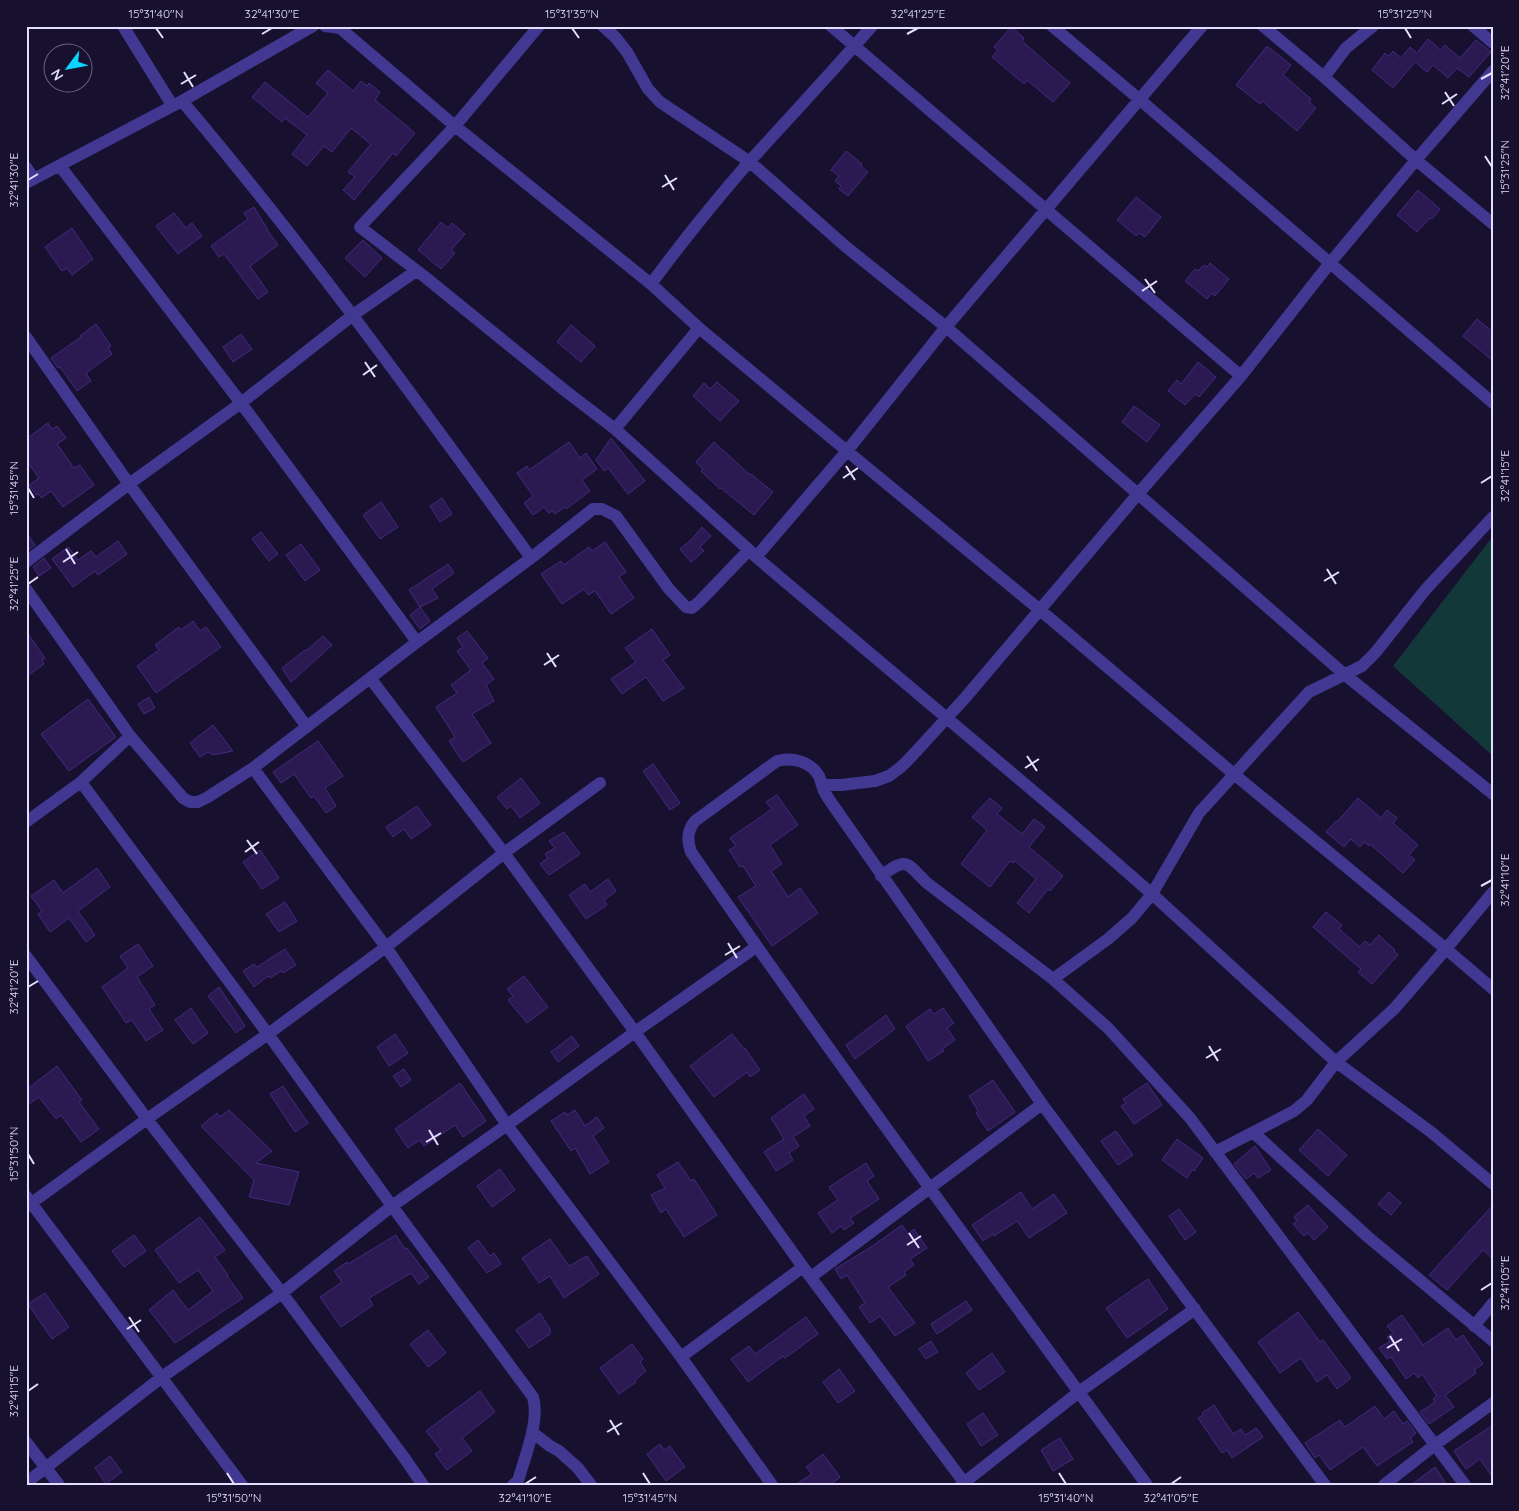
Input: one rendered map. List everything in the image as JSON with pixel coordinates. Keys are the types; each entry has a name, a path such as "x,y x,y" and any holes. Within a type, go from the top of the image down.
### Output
{"street":[{"path":"123,26 177,103 214,140 353,314 532,558"},
{"path":"26,167 30,181 177,103 313,26"},
{"path":"325,26 340,28 455,126 651,284 700,328 1493,989"},
{"path":"539,26 455,126 360,227 615,429 752,554 1064,817 1152,894 1336,1062 1431,1132 1493,1184"},
{"path":"604,26 627,52 648,89 660,102 750,162 845,246 946,327 1344,674 1493,794"},
{"path":"831,26 1241,376"},
{"path":"651,284 687,236 750,162 872,26"},
{"path":"1052,26 1493,403"},
{"path":"26,589 130,736 183,798 190,802 198,802 208,797 254,768 593,510 602,509 616,516 672,594 686,608 692,608 752,554 847,451 946,327 1202,26"},
{"path":"1263,26 1416,160 1493,224"},
{"path":"1324,78 1346,48 1373,26"},
{"path":"1473,26 1493,43"},
{"path":"822,785 875,781 889,776 911,757 947,718 1241,376 1330,263 1493,71"},
{"path":"60,166 241,403 418,642"},
{"path":"26,562 241,403 353,314 416,271"},
{"path":"615,429 700,328"},
{"path":"26,337 129,484 307,727"},
{"path":"1053,979 1108,940 1132,918 1152,894 1199,813 1309,692 1362,666 1375,653 1426,589 1493,517"},
{"path":"370,678 504,853 807,1272 964,1484 1079,1392 1195,1309"},
{"path":"26,822 81,782 130,736"},
{"path":"1148,1485 756,947 691,852 688,845 689,831 695,821 777,761 792,759 807,764 818,775 835,808 881,876 1042,1104 1324,1485"},
{"path":"254,768 386,947 508,1125 681,1357 772,1485"},
{"path":"81,782 533,1396 536,1410 532,1432 518,1481 514,1485"},
{"path":"242,1485 28,1202 268,1034 386,947 504,853 600,783"},
{"path":"881,876 900,864 904,863 913,867 928,883 1053,979 1108,1028 1190,1118 1465,1485"},
{"path":"1215,1152 1294,1111 1307,1100 1336,1062 1394,1009 1493,892"},
{"path":"26,1483 162,1377 282,1293 392,1206 756,947"},
{"path":"26,956 146,1119 282,1293 404,1456 423,1485"},
{"path":"681,1357 930,1188 1042,1104"},
{"path":"1254,1132 1368,1237 1493,1341"},
{"path":"1474,1326 1493,1303"},
{"path":"1384,1485 1436,1444 1493,1403"},
{"path":"532,1432 572,1462 591,1485"},
{"path":"26,1442 59,1485"}],"green space":[{"path":"1493,536 1493,756 1393,666"}],"building":[{"path":"1011,27 1024,38 1022,41 1070,83 1053,102 1027,80 1024,84 992,57 998,50 994,47"},
{"path":"1428,39 1441,50 1445,45 1460,58 1476,40 1491,52 1469,77 1457,68 1448,78 1433,65 1427,72 1415,62 1393,88 1372,70 1385,53 1389,56 1393,51 1401,58 1410,47 1417,53"},
{"path":"1267,46 1291,65 1283,75 1311,99 1309,102 1316,108 1297,131 1262,101 1260,104 1236,85"},
{"path":"328,70 353,91 361,81 367,86 369,83 380,92 375,100 415,133 396,156 393,153 354,200 343,190 355,177 348,172 371,144 351,128 332,152 324,146 307,166 292,154 307,135 285,118 282,122 252,97 265,82 308,117 328,93 316,83"},
{"path":"846,151 862,164 861,166 868,172 848,196 839,189 841,186 835,181 839,176 831,170"},
{"path":"1418,190 1440,209 1417,232 1397,215"},
{"path":"1136,197 1161,217 1145,237 1139,233 1136,236 1117,220"},
{"path":"254,207 278,245 250,266 268,292 258,299 224,254 219,257 211,246 248,219 244,213"},
{"path":"174,213 186,228 192,223 202,236 178,254 156,226"},
{"path":"441,222 448,228 452,223 465,234 451,250 455,253 441,269 418,250"},
{"path":"72,228 93,259 72,275 67,268 62,271 45,247"},
{"path":"363,240 382,258 365,277 345,258"},
{"path":"1210,263 1229,279 1215,296 1212,293 1207,299 1185,281 1195,269 1198,271 1204,265 1207,267"},
{"path":"1477,319 1493,332 1493,361 1463,336"},
{"path":"96,324 111,346 108,348 112,354 86,373 91,381 77,391 51,358"},
{"path":"571,325 595,346 581,362 557,342"},
{"path":"241,334 252,349 233,362 223,347"},
{"path":"1198,362 1216,377 1199,397 1195,394 1185,405 1168,391 1177,380 1181,384"},
{"path":"717,382 739,401 720,421 693,396 704,383 710,389"},
{"path":"1134,406 1160,425 1147,442 1122,422"},
{"path":"48,423 52,429 57,426 66,438 57,444 74,468 80,465 94,485 63,507 51,491 42,498 38,494 36,495 29,485 39,478 26,460 26,439"},
{"path":"611,438 645,481 628,494 608,468 604,471 596,460"},
{"path":"569,442 580,458 586,453 597,469 582,480 590,491 566,509 565,507 555,514 552,511 549,513 544,507 533,515 524,503 533,496 517,473 527,466 529,470"},
{"path":"714,442 750,475 773,492 754,515 720,489 701,471 703,469 696,462"},
{"path":"442,498 452,514 440,522 430,506"},
{"path":"381,502 398,527 380,539 363,515"},
{"path":"702,527 711,536 700,547 704,551 691,562 680,549"},
{"path":"26,532 35,545 26,552"},
{"path":"261,532 278,554 269,561 252,539"},
{"path":"118,541 127,554 98,575 95,571 73,587 52,559 68,547 78,560 91,551 96,557"},
{"path":"605,542 626,572 619,577 634,598 611,614 595,591 588,595 584,589 562,604 541,574 561,561 564,565 589,547 592,551"},
{"path":"301,544 320,570 305,581 286,555"},
{"path":"44,558 51,568 39,576 33,567"},
{"path":"448,564 454,573 432,589 438,598 420,607 409,590"},
{"path":"420,607 430,621 420,629 410,615"},
{"path":"193,621 200,631 206,627 221,647 156,693 137,666 159,650 155,645 179,627 181,630"},
{"path":"652,629 670,655 663,660 684,688 663,701 646,677 622,694 611,679 636,662 625,648"},
{"path":"26,631 45,658 42,660 44,664 26,677"},
{"path":"467,631 488,658 482,663 494,679 486,685 494,701 472,714 491,743 463,762 449,741 455,737 436,707 457,693 451,685 471,670 457,651 463,647 457,638"},
{"path":"323,636 332,645 291,682 282,668"},
{"path":"149,697 155,708 144,714 138,704"},
{"path":"88,699 116,737 69,771 41,734"},
{"path":"213,725 233,751 213,755 208,752 200,757 190,743"},
{"path":"318,741 343,776 325,788 336,806 326,813 314,796 311,798 294,774 281,783 273,772"},
{"path":"653,764 680,803 670,810 643,771"},
{"path":"521,778 540,803 520,818 511,806 507,809 497,797"},
{"path":"777,795 798,825 770,845 782,864 771,871 788,897 800,888 818,913 772,946 738,897 756,886 743,866 740,867 729,850 736,846 730,838 772,809 766,802"},
{"path":"990,798 1002,808 997,814 1022,834 1034,819 1045,827 1029,847 1063,876 1050,891 1048,889 1029,913 1017,903 1036,879 1015,861 1013,863 1010,861 990,887 961,864 987,830 972,817"},
{"path":"1358,798 1381,818 1387,810 1397,818 1393,823 1418,845 1409,855 1415,860 1403,873 1370,844 1369,846 1364,842 1360,847 1351,839 1344,847 1326,832"},
{"path":"417,806 431,825 411,839 404,829 393,837 386,827"},
{"path":"564,832 580,854 549,875 540,864 548,858 545,854 555,848 549,841"},
{"path":"260,850 279,878 262,889 243,862"},
{"path":"97,868 110,887 78,911 95,935 86,942 69,918 50,932 38,914 42,911 31,896 54,880 63,893"},
{"path":"608,879 616,891 604,900 607,905 586,919 569,895 585,884 590,892"},
{"path":"285,902 297,921 279,932 266,914"},
{"path":"1326,912 1342,925 1339,929 1360,947 1365,941 1370,945 1379,935 1395,950 1398,955 1372,984 1358,972 1361,969 1313,927"},
{"path":"138,944 153,966 137,977 155,1005 149,1009 163,1030 146,1041 132,1020 126,1023 102,987 128,968 120,956"},
{"path":"285,949 296,965 283,973 281,971 270,978 268,976 254,987 243,971 254,964 257,967"},
{"path":"524,976 548,1007 527,1023 508,1000 513,996 507,989"},
{"path":"219,987 245,1026 236,1033 208,996"},
{"path":"191,1008 208,1033 193,1044 175,1020"},
{"path":"943,1008 954,1023 947,1028 955,1040 942,1049 944,1051 928,1061 906,1026 930,1009 934,1014"},
{"path":"886,1015 895,1029 855,1059 846,1045"},
{"path":"395,1034 408,1053 389,1066 377,1047"},
{"path":"732,1034 745,1048 760,1070 750,1077 747,1072 714,1097 690,1066"},
{"path":"572,1036 579,1046 558,1062 551,1052"},
{"path":"57,1066 82,1100 79,1102 99,1129 81,1142 61,1115 56,1119 39,1097 26,1106 26,1090"},
{"path":"404,1069 411,1080 401,1087 393,1076"},
{"path":"993,1080 1015,1112 988,1131 976,1113 978,1111 969,1096"},
{"path":"460,1083 486,1121 463,1137 455,1125 424,1146 420,1140 408,1148 395,1129"},
{"path":"1147,1083 1162,1105 1134,1124 1121,1106 1126,1103 1123,1099"},
{"path":"283,1086 308,1123 295,1132 270,1094"},
{"path":"804,1094 814,1109 804,1116 810,1126 793,1137 799,1146 789,1153 793,1160 776,1171 764,1152 784,1139 771,1118"},
{"path":"229,1110 272,1151 256,1163 299,1172 289,1205 249,1197 254,1180 201,1126 217,1113 220,1117"},
{"path":"575,1110 585,1126 597,1117 604,1128 593,1136 609,1162 590,1174 575,1148 571,1151 551,1121 565,1112 567,1115"},
{"path":"1318,1129 1347,1155 1328,1176 1299,1150"},
{"path":"1116,1131 1133,1155 1118,1165 1101,1141"},
{"path":"1177,1139 1203,1158 1187,1178 1162,1160"},
{"path":"1255,1146 1271,1170 1258,1178 1254,1173 1246,1179 1234,1164"},
{"path":"678,1162 691,1181 694,1179 717,1215 684,1237 666,1209 661,1213 651,1195 665,1188 657,1175"},
{"path":"866,1163 874,1176 867,1181 879,1199 850,1218 854,1223 844,1230 841,1226 832,1233 818,1213 838,1200 829,1187"},
{"path":"500,1169 515,1190 492,1207 477,1186"},
{"path":"1021,1192 1032,1209 1054,1194 1067,1213 1029,1238 1017,1221 983,1241 972,1225"},
{"path":"1389,1192 1401,1203 1391,1215 1378,1204"},
{"path":"1308,1205 1328,1227 1314,1240 1308,1233 1304,1236 1293,1224 1297,1221 1294,1217"},
{"path":"1493,1205 1493,1259 1483,1250 1447,1290 1429,1275"},
{"path":"1179,1209 1196,1232 1185,1240 1169,1216"},
{"path":"200,1217 225,1250 215,1257 243,1298 175,1343 149,1310 173,1290 188,1310 213,1291 198,1270 179,1283 155,1250"},
{"path":"902,1225 908,1234 914,1229 927,1248 910,1259 914,1265 904,1272 906,1275 888,1287 915,1323 895,1336 880,1316 870,1323 859,1307 865,1303 847,1275 841,1279 835,1269"},
{"path":"134,1235 146,1251 124,1267 112,1251"},
{"path":"396,1235 405,1249 407,1248 429,1277 419,1284 411,1273 369,1298 373,1305 341,1327 320,1297 342,1282 334,1271"},
{"path":"550,1239 569,1266 587,1256 599,1274 564,1298 550,1276 539,1283 522,1258"},
{"path":"478,1240 490,1256 494,1253 501,1264 487,1273 468,1248"},
{"path":"1148,1279 1168,1309 1127,1338 1106,1308"},
{"path":"45,1293 69,1327 52,1339 28,1304"},
{"path":"966,1301 972,1310 937,1334 931,1324"},
{"path":"1298,1312 1320,1342 1323,1340 1351,1378 1337,1389 1327,1375 1317,1382 1301,1358 1280,1373 1258,1342"},
{"path":"540,1313 550,1329 550,1334 529,1348 516,1330"},
{"path":"1402,1315 1423,1345 1448,1328 1456,1340 1463,1335 1483,1364 1474,1370 1476,1373 1445,1395 1454,1407 1429,1424 1420,1412 1435,1402 1433,1399 1437,1396 1422,1374 1418,1378 1414,1373 1406,1379 1391,1357 1387,1359 1379,1348 1390,1341 1387,1337 1393,1333 1387,1326"},
{"path":"806,1317 818,1334 785,1358 783,1356 748,1382 731,1359 749,1346 755,1354"},
{"path":"428,1330 446,1353 428,1367 410,1344"},
{"path":"931,1341 938,1352 926,1359 919,1349"},
{"path":"632,1344 643,1359 640,1362 646,1371 635,1380 636,1382 619,1394 600,1368"},
{"path":"992,1353 1005,1372 979,1390 966,1373"},
{"path":"839,1369 855,1391 838,1403 823,1382"},
{"path":"480,1391 495,1412 462,1438 472,1451 447,1470 435,1454 441,1450 426,1431"},
{"path":"1214,1405 1233,1434 1241,1429 1245,1435 1256,1428 1263,1437 1232,1458 1227,1450 1222,1453 1198,1418"},
{"path":"1375,1406 1384,1419 1394,1411 1403,1424 1407,1421 1416,1433 1410,1438 1413,1442 1377,1466 1363,1447 1330,1470 1319,1455 1315,1458 1305,1443 1340,1420 1345,1427"},
{"path":"983,1413 998,1435 981,1446 967,1424"},
{"path":"1493,1425 1493,1478 1480,1459 1466,1469 1454,1451"},
{"path":"1060,1438 1073,1459 1053,1471 1041,1450"},
{"path":"660,1444 664,1450 670,1446 685,1467 666,1481 647,1454"},
{"path":"823,1454 840,1477 830,1485 795,1485 812,1474 806,1467"},
{"path":"110,1456 122,1472 106,1484 95,1468"},
{"path":"1435,1467 1447,1485 1411,1485"}]}
